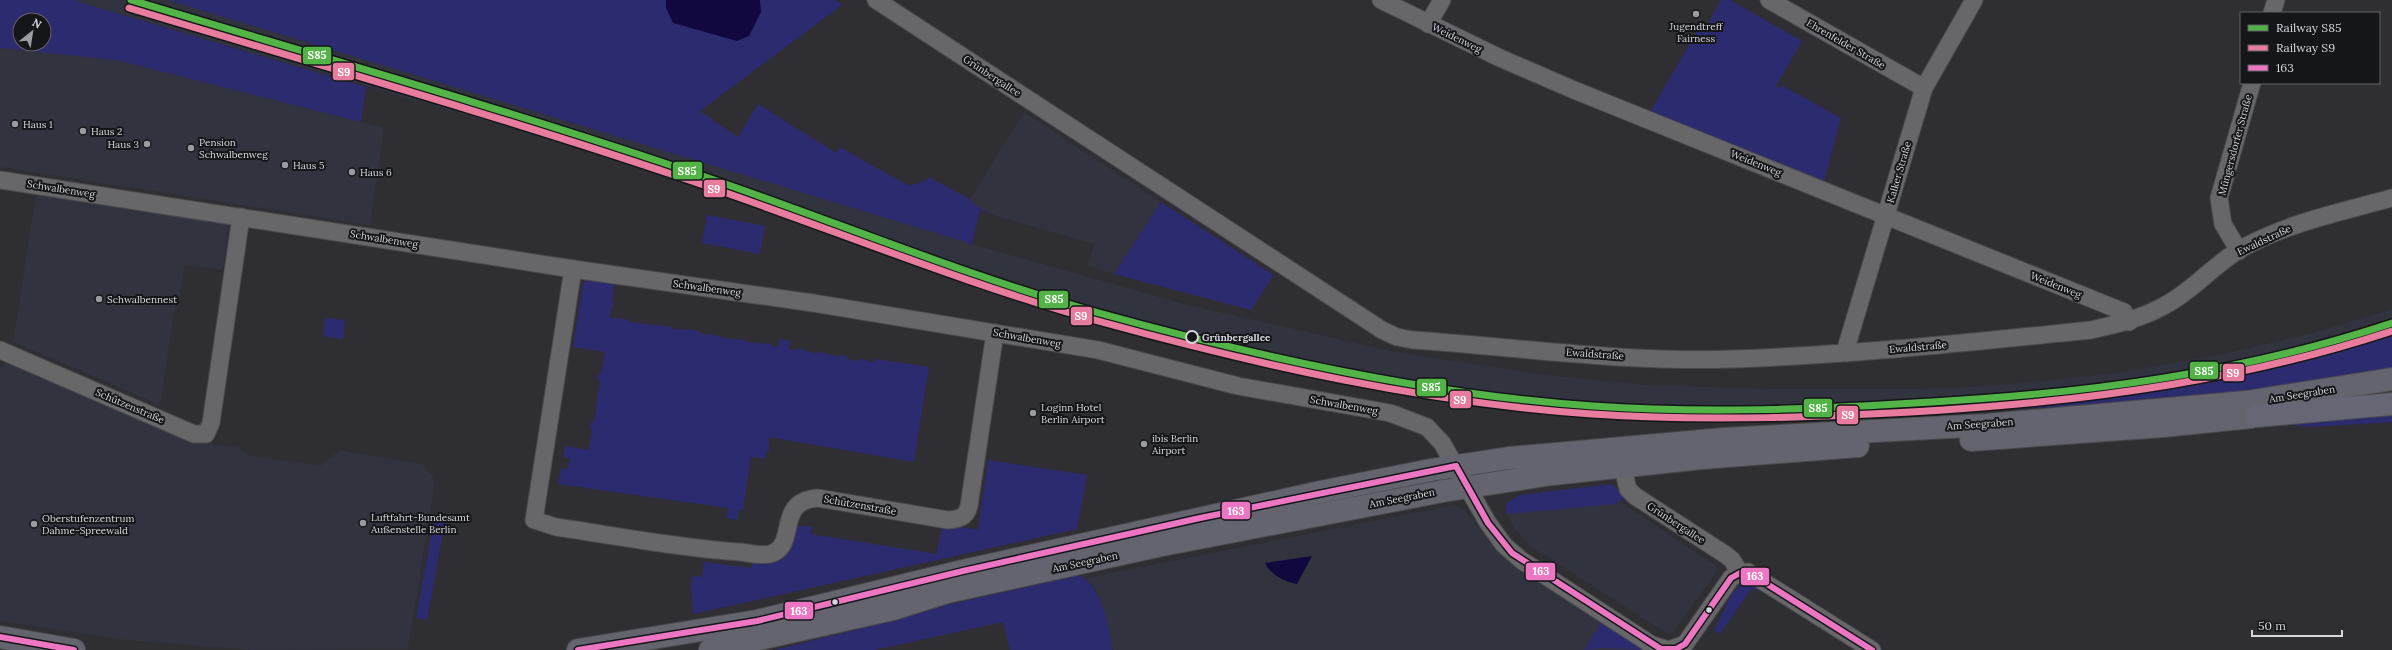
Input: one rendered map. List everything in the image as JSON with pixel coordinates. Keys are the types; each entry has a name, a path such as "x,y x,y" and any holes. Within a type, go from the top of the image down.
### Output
{"highway":[{"path":"2257,416 2392,404"}],"main road":[{"name":"Am Seegraben","path":"721,643 1316,492 1456,466 1509,458 1724,439 1987,425 2247,402 2392,378"},
{"name":"Am Seegraben","path":"578,650 721,643 893,609 947,592 1162,545 1468,488 1552,474 1624,473 1722,456 2020,438 2257,416 2392,391"},
{"path":"0,637 74,650"}],"street":[{"name":"Grünbergallee","path":"876,0 1382,330 1397,337 1413,340"},
{"name":"Weidenweg","path":"1381,0 1500,58 1574,90 2124,312 2129,322"},
{"path":"1428,24 1442,0"},
{"name":"Ehrenfelder Straße","path":"1769,0 1924,88"},
{"name":"Kalker Straße","path":"1847,353 1847,345 1924,88 1974,0"},
{"path":"2272,12 2276,0"},
{"name":"Müngersdorfer Straße","path":"2239,251 2223,224 2219,198 2252,84"},
{"name":"Schwalbenweg","path":"0,180 573,269 813,303 1098,350 1238,386 1390,414 1427,427 1442,443 1456,466"},
{"name":"Ewaldstraße","path":"1413,340 1639,358 1775,358 1847,353 2091,330 2129,322 2169,303 2239,251 2295,225 2392,198"},
{"name":"Schützenstraße","path":"0,350 194,434 201,435 209,431 212,423 242,217"},
{"name":"Schützenstraße","path":"573,269 534,520 556,526 686,546 769,554 782,546 793,508 808,498 818,498 948,520 962,517 967,513 969,506 995,333"},
{"path":"1456,466 1491,528 1512,553 1661,649 1676,649 1685,644 1731,578 1740,573 1748,572 1764,580 1872,650"},
{"name":"Grünbergallee","path":"1624,473 1628,489 1635,496 1726,555 1732,560 1740,573"}],"shaded area":[{"path":"0,0 72,0 366,87 361,122 116,60 39,52 52,52 52,12 12,12 12,49 0,48"},
{"path":"72,0 168,0 972,244 1180,303 1390,351 1537,374 1645,385 1777,389 1913,389 1993,386 2110,374 2219,355 2313,333 2392,309 2392,330 2333,352 2208,379 2113,394 1928,412 1709,419 1625,417 1541,411 1315,379 1021,299 637,165"},
{"path":"168,0 836,0 842,5 700,111 738,137 758,104 836,153 840,147 909,186 927,180 929,177 970,199 973,204 996,216 980,210 972,244"},
{"path":"666,0 760,0 761,12 749,36 737,41 673,23 666,8"},
{"path":"1721,0 1730,0 1802,41 1775,88 1783,86 1841,118 1824,182 1650,112 1702,23 1706,27"},
{"name":"Pension Schwalbenweg","path":"0,48 12,49 12,52 39,52 116,60 384,128 370,225 0,167"},
{"path":"1024,112 1161,202 1114,274 1088,266 1094,244 996,216 972,204 970,199"},
{"name":"Schwalbennest","path":"36,194 225,224 228,229 223,270 185,265 180,298 176,301 160,405 13,342"},
{"path":"1161,202 1274,275 1251,310 1114,274"},
{"path":"707,215 765,226 760,254 702,243"},
{"path":"589,279 614,283 612,302 614,302 609,317 629,320 629,322 673,327 673,329 694,330 708,336 708,334 721,336 721,338 746,340 746,342 772,344 772,346 777,347 780,339 790,341 789,349 796,350 797,348 818,354 818,351 838,357 839,355 847,356 847,359 860,361 860,358 874,363 875,359 929,367 914,462 769,437 769,452 766,452 765,459 751,457 743,510 739,510 737,520 726,518 728,508 558,484 561,468 568,469 570,459 563,457 565,446 589,450 592,429 590,429 591,421 594,422 600,380 597,379 599,373 601,373 605,352 573,347 583,283"},
{"path":"325,318 345,320 343,339 323,336"},
{"path":"2392,330 2392,369 2169,403 1928,412 2113,394 2208,379 2333,352"},
{"path":"7,363 13,363 195,441 241,448 247,455 320,466 340,450 422,464 433,476 434,487 408,649 253,650 126,640 0,621 0,367"},
{"path":"2392,411 2392,422 2311,427 2283,424"},
{"path":"988,460 1087,475 1077,529 693,614 691,585 693,576 702,577 704,562 752,568 753,562 792,526 812,526 811,534 936,554 943,524 978,530"},
{"path":"1611,484 1626,497 1615,504 1506,514 1506,504 1519,495"},
{"path":"1622,503 1717,566 1716,572 1673,633 1669,635 1529,545 1515,529 1506,514"},
{"path":"1455,505 1464,509 1501,556 1643,650 1113,650 1100,600 1096,590 1086,578"},
{"path":"435,515 446,517 427,620 416,618"},
{"path":"1312,556 1297,584 1278,577 1270,571 1265,563"},
{"path":"1079,575 1093,587 1103,608 1107,620 1112,650 1010,650 1003,622 874,650 774,650 888,622 947,605"},
{"path":"1744,584 1754,586 1761,593 1752,588 1720,634 1714,630 1733,592"},
{"path":"1601,623 1643,650 1603,648 1584,650"}],"rail line":[{"name":"S85","path":"131,0 543,124 732,186 940,262 1099,313 1220,345 1282,359 1344,372 1469,393 1531,401 1593,406 1678,410 1763,410 1890,405 1991,398 2107,386 2222,368 2279,355 2392,323"},
{"name":"S9","path":"129,8 541,132 730,194 992,288 1098,321 1219,353 1281,367 1343,380 1468,401 1530,409 1592,414 1680,418 1768,418 1899,413 2000,406 2170,385 2282,362 2337,348 2392,331"}],"transit line":[{"name":"163","path":"1456,466 1488,523 1512,553 1661,649 1676,649 1685,644 1731,578 1740,573 1748,572 1872,650"},
{"name":"163","path":"578,650 757,621 963,571 1200,518 1456,466"},
{"name":"163","path":"0,637 74,650"}],"place":[{"name":"Jugendtreff Fairness","path":"1696,14"},
{"name":"Haus 1","path":"15,124"},
{"name":"Haus 2","path":"83,131"},
{"name":"Haus 3","path":"147,144"},
{"name":"Pension Schwalbenweg","path":"191,148"},
{"name":"Haus 5","path":"285,165"},
{"name":"Haus 6","path":"352,172"},
{"name":"Schwalbennest","path":"99,299"},
{"name":"Grünbergallee","path":"1192,337"},
{"name":"Loginn Hotel Berlin Airport","path":"1033,413"},
{"name":"ibis Berlin Airport","path":"1144,444"},
{"name":"Luftfahrt-Bundesamt Außenstelle Berlin","path":"363,523"},
{"name":"Oberstufenzentrum Dahme-Spreewald","path":"34,524"}]}
